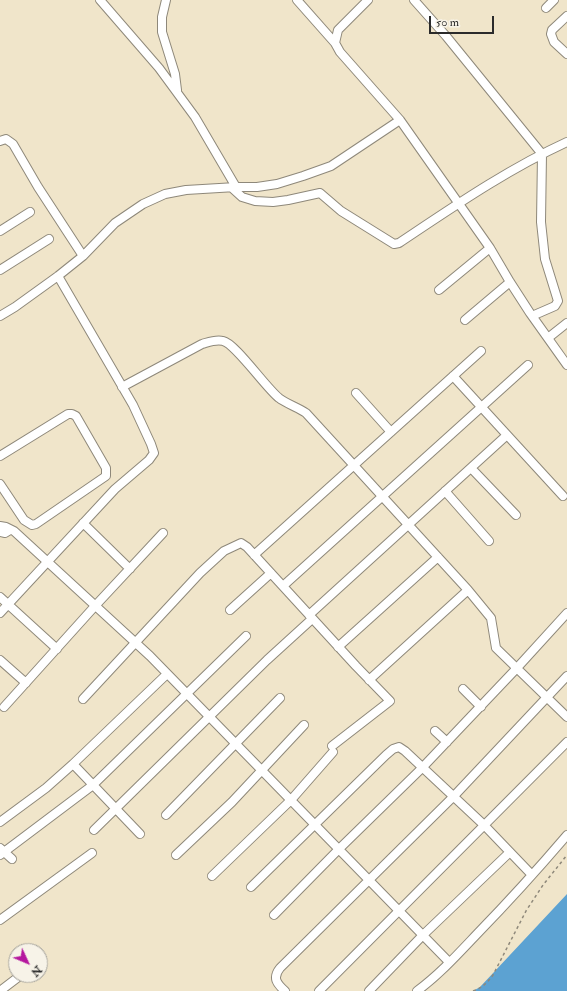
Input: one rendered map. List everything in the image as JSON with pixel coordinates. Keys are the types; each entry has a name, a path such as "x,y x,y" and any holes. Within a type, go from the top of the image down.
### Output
{"street":[{"path":"100,0 159,68 195,116 233,187 242,197 255,201 273,202 320,193 341,211 394,244 399,243 459,204 542,154 567,142"},
{"path":"166,0 162,17 162,32 175,74 177,92"},
{"path":"297,0 335,44 340,52 400,120 490,248 532,316 567,365"},
{"path":"335,44 338,30 368,0"},
{"path":"414,0 542,154 541,222 545,259 558,301 555,306 532,316"},
{"path":"546,8 554,0"},
{"path":"567,16 552,30 550,34 554,42 567,54"},
{"path":"0,316 58,276 83,256 115,223 143,204 165,194 186,190 257,187 277,184 303,176 330,166 400,120"},
{"path":"0,141 6,139 13,144 38,187 83,256"},
{"path":"0,231 30,212"},
{"path":"0,270 49,238"},
{"path":"438,290 490,248"},
{"path":"0,613 115,489 149,460 154,453 136,412 58,276"},
{"path":"465,320 510,282"},
{"path":"548,338 567,323"},
{"path":"122,387 202,344 214,341 224,341 234,348 280,400 306,413 468,590 491,618 496,648 567,717"},
{"path":"254,555 482,351"},
{"path":"283,586 528,366"},
{"path":"453,376 564,496"},
{"path":"356,393 391,432"},
{"path":"0,456 68,414 72,414 76,416 106,468 106,476 36,524 32,525 24,520 0,484"},
{"path":"94,830 311,617 408,525 507,435"},
{"path":"471,468 516,515"},
{"path":"445,491 489,541"},
{"path":"0,532 5,533 12,531 24,520"},
{"path":"83,523 130,569"},
{"path":"0,526 6,527 12,531 135,642 449,962"},
{"path":"4,707 163,533"},
{"path":"83,699 200,573 224,551 241,543 271,573 390,702 333,749 291,800 212,876"},
{"path":"338,647 438,557"},
{"path":"230,610 271,573"},
{"path":"369,680 468,590"},
{"path":"0,597 57,649"},
{"path":"274,915 422,768 481,707 567,613"},
{"path":"12,859 1,852 93,785 246,636"},
{"path":"0,660 26,683"},
{"path":"0,822 46,788 167,674"},
{"path":"285,991 278,984 275,977 276,972 454,796 567,676"},
{"path":"463,689 481,707"},
{"path":"166,814 280,698"},
{"path":"176,855 232,802 304,726"},
{"path":"435,732 446,742"},
{"path":"319,991 567,742"},
{"path":"251,887 393,749 399,747 454,796 532,875"},
{"path":"73,764 115,810 140,834"},
{"path":"417,991 432,980 492,919 567,834"},
{"path":"369,991 423,935 510,852"},
{"path":"0,920 64,875 92,853"},
{"path":"0,991 10,983"}],"path":[{"path":"473,991 486,984 493,975 526,911 543,885 567,854"}],"water":[{"path":"567,894 567,991 473,991 480,987"}]}
